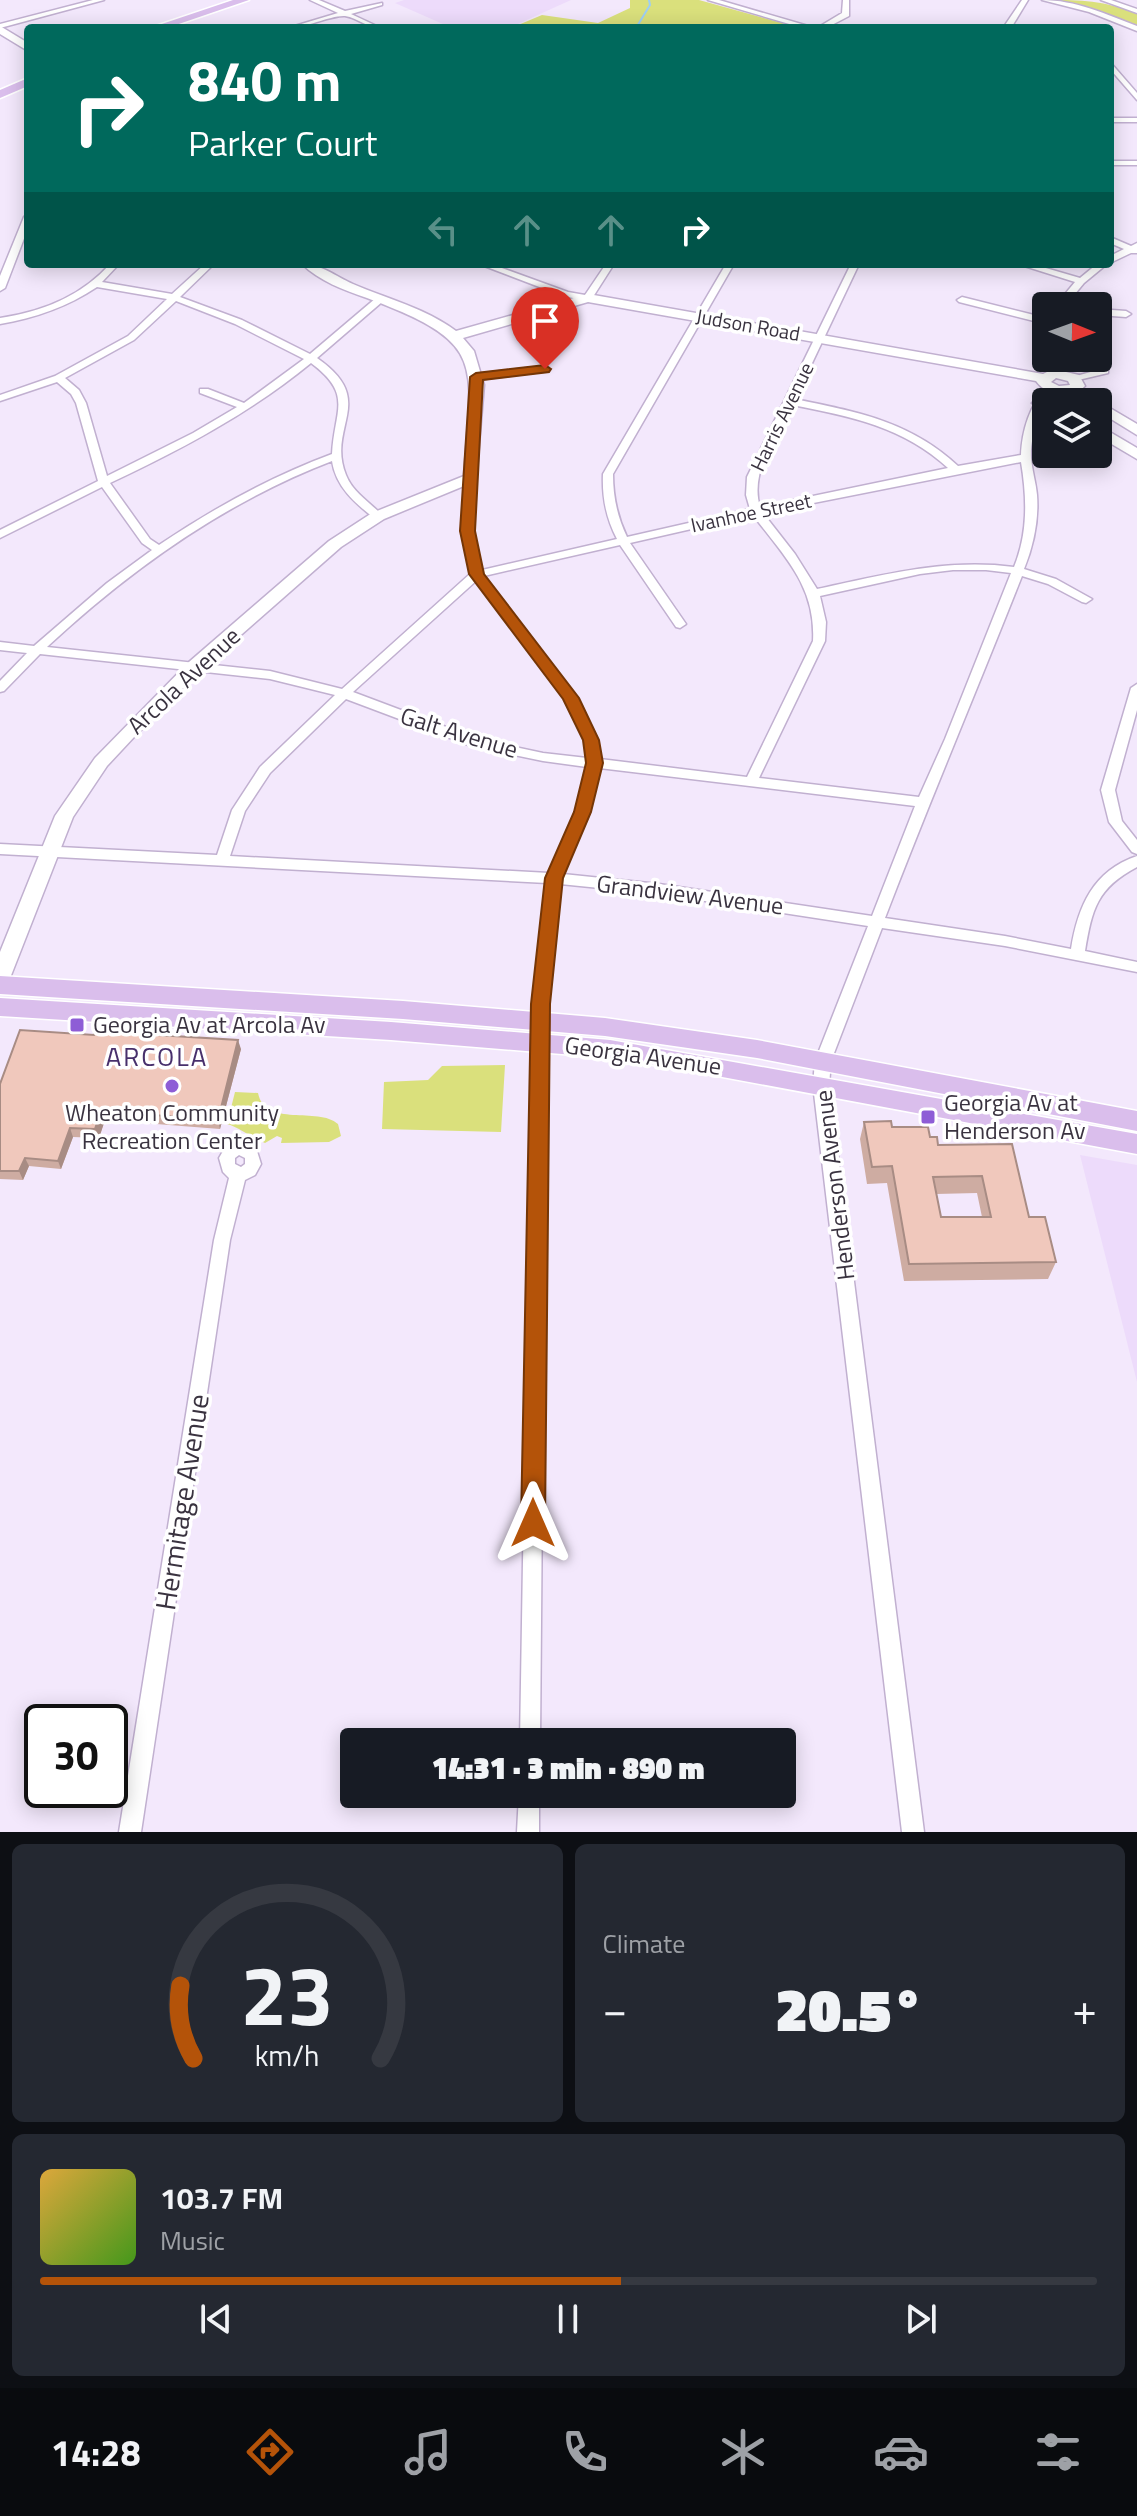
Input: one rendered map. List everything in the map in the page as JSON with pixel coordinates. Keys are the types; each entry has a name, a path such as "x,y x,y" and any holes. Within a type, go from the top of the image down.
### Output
{"main road":[{"path":"147,24 221,0"},
{"path":"169,24 244,0"},
{"path":"0,84 24,75"},
{"path":"0,94 24,84"},
{"name":"Georgia Avenue","path":"0,985 539,1031 690,1061 822,1073 1137,1121"},
{"name":"Georgia Avenue","path":"0,1007 539,1031"},
{"name":"Georgia Avenue","path":"822,1073 1137,1144"}],"street":[{"path":"0,28 101,0"},
{"path":"313,0 366,24"},
{"path":"711,0 797,24"},
{"path":"828,24 846,14 846,0"},
{"path":"1010,24 1025,0"},
{"path":"1045,0 1091,10 1137,29"},
{"path":"1104,0 1136,10"},
{"path":"307,24 380,4"},
{"path":"0,28 24,45"},
{"path":"1114,69 1137,98"},
{"path":"1114,120 1137,120"},
{"path":"1114,163 1137,163"},
{"path":"0,288 24,227"},
{"path":"1114,241 1135,249"},
{"path":"1114,258 1135,249"},
{"path":"0,321 35,312 96,284 111,268"},
{"path":"0,398 58,378 131,338 206,268"},
{"path":"314,268 336,282 424,317 455,336 470,355 476,377 467,531 477,574 571,698 591,740 594,763 583,812 554,878 539,1031 530,1728"},
{"path":"494,268 566,294 588,298 607,268"},
{"path":"680,624 623,540 607,508 608,474 728,268"},
{"name":"Harris Avenue","path":"756,511 751,495 752,477 853,268"},
{"path":"1036,268 1081,281"},
{"path":"1072,292 1098,268"},
{"path":"96,284 175,298 314,359 340,381 345,405 335,456 345,486 378,516"},
{"name":"Judson Road","path":"455,336 588,298 1016,372 1037,369 1054,388"},
{"path":"0,535 246,407 314,359 379,300"},
{"path":"962,300 1032,318"},
{"path":"1112,313 1126,314"},
{"path":"476,377 545,369"},
{"path":"1058,388 1102,372"},
{"path":"58,378 75,392 81,403 103,480 146,541 159,550"},
{"path":"204,391 246,407"},
{"path":"789,401 860,415 897,427 926,442 956,470"},
{"path":"1112,415 1137,431"},
{"name":"Henderson Avenue","path":"913,1832 822,1073 923,802 1018,572 1031,523 1032,497 1026,458 1027,439 1032,430"},
{"path":"1112,438 1137,455"},
{"path":"0,688 35,649 159,550 258,491 312,463 335,456"},
{"name":"Ivanhoe Street","path":"477,574 756,511 1026,458"},
{"name":"Arcola Avenue","path":"0,978 64,816 101,762 195,666 335,544 378,516 471,478"},
{"path":"751,782 819,641 823,620 816,593 756,511"},
{"path":"816,593 948,565 974,565 1018,572 1060,584 1086,599"},
{"path":"222,861 239,810 265,770 477,574"},
{"name":"Galt Avenue","path":"0,646 270,675 346,694 475,743 543,757 923,802"},
{"path":"1137,688 1108,790 1116,822 1137,849"},
{"name":"Grandview Avenue","path":"0,849 554,878 659,889 877,921 1137,967"},
{"path":"1077,955 1082,916 1092,894 1106,879 1137,861"},
{"name":"Hermitage Avenue","path":"130,1832 222,1240 238,1174"},
{"path":"528,1832 529,1808"}],"shaded area":[{"path":"404,0 571,0 518,24 443,24 395,3"},
{"path":"1080,1155 1137,1165 1137,1382"}],"green space":[{"path":"630,0 699,0 786,24 521,24 542,15 598,23 630,8"},
{"path":"1055,0 1097,2 1127,10 1137,14 1137,28 1091,8"},
{"path":"505,1065 501,1132 382,1129 384,1082 428,1080 442,1066"},
{"path":"235,1092 258,1093 263,1104 281,1113 329,1119 338,1124 341,1136 329,1142 281,1143 282,1138 277,1136 265,1143 260,1141 227,1124"}],"building":[{"path":"98,1023 128,1025 125,1033 238,1040 218,1120 101,1111 95,1129 70,1128 58,1161 25,1158 19,1171 0,1171 0,1084 20,1030 94,1035"},
{"path":"891,1121 892,1127 928,1127 930,1137 937,1137 938,1145 1012,1144 1029,1217 1045,1217 1056,1262 909,1264 892,1166 872,1167 864,1122","holes":["982,1176 991,1217 941,1217 933,1177"]}],"waterway":[{"path":"638,24 650,5 649,0"}],"place":[{"name":"Georgia Av at Arcola Av","path":"77,1025"},
{"name":"Wheaton Community Recreation Center","path":"172,1086"},
{"name":"Georgia Av at Henderson Av","path":"928,1117"}],"district":[{"name":"ARCOLA","path":"157,1057"}],"route":[{"path":"533,1523 540,1004 554,878 583,812 594,763 591,740 571,698 477,574 467,531 476,377 545,369"}]}
